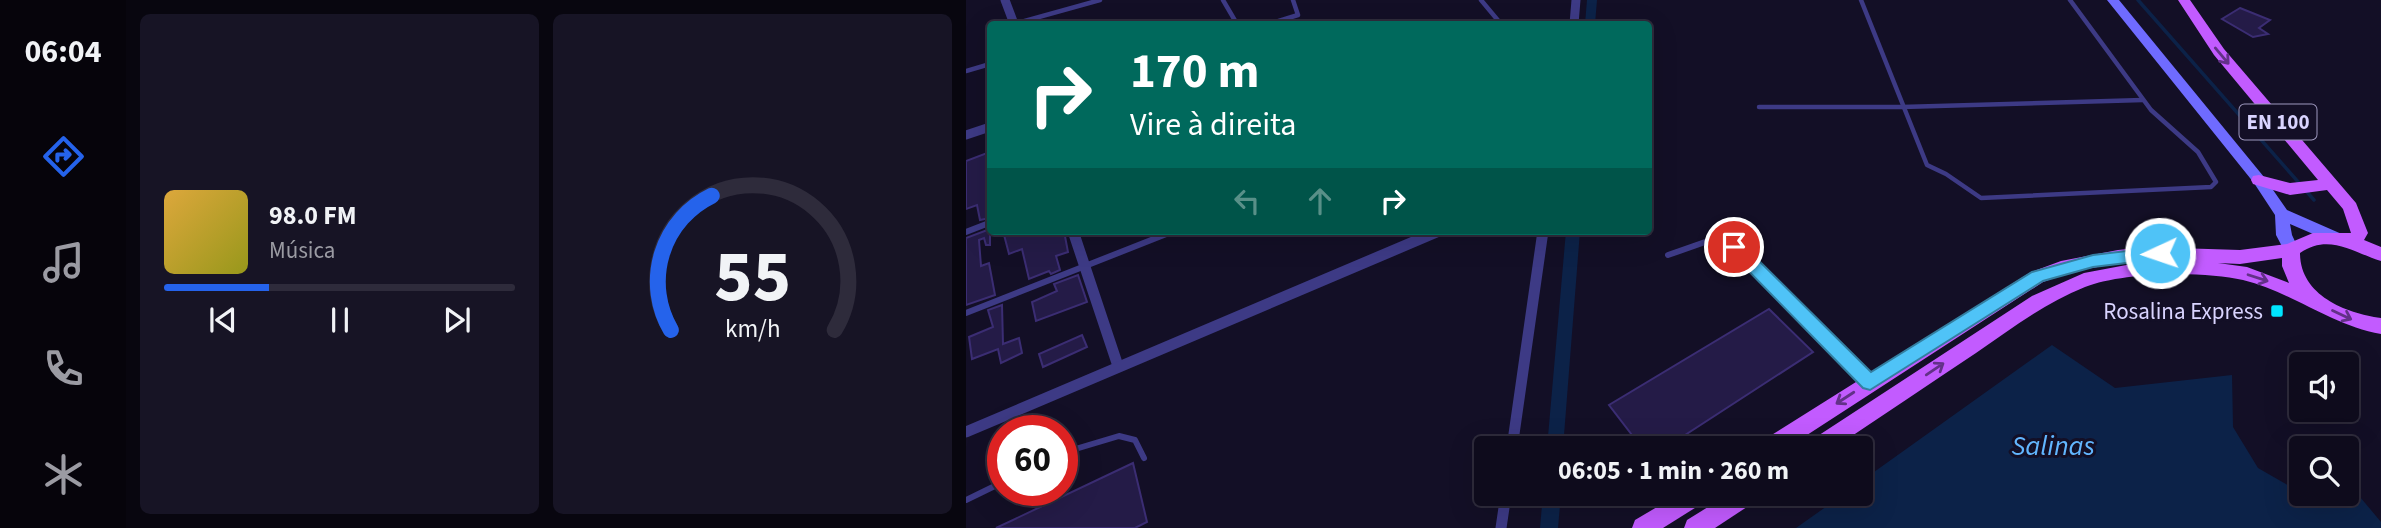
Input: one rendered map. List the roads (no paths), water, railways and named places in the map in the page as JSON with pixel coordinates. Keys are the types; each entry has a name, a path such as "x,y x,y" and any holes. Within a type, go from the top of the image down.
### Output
{"main road":[{"name":"EN 100","path":"2184,0 2219,52 2350,207 2360,233 2356,239 2343,239"},
{"path":"2259,180 2290,190 2331,184"},
{"path":"1787,436 2015,289 2061,268 2145,253 2240,257 2291,250 2304,240 2325,237 2343,239 2381,255"},
{"path":"2291,250 2288,261 2292,274 2302,288 2318,302"},
{"path":"1835,436 2038,300 2084,280 2137,270 2210,268 2247,274 2318,302 2353,320 2381,326"},
{"path":"1643,528 1679,506"},
{"path":"1695,528 1729,506"}],"street":[{"path":"1005,0 1013,21"},
{"path":"1574,21 1576,0"},
{"path":"2113,0 2259,180 2282,214 2284,234 2291,250"},
{"path":"966,135 987,128"},
{"path":"2282,214 2343,239"},
{"path":"1074,235 1118,366"},
{"path":"966,432 1430,235"},
{"path":"1514,436 1542,235"},
{"path":"1501,528 1504,506"}],"lane":[{"path":"1025,21 1100,0"},
{"path":"1223,0 1235,21"},
{"path":"1278,21 1299,14 1293,0"},
{"path":"1481,0 1498,21"},
{"path":"1861,0 1927,165 1946,174 1981,198 2211,187 2216,182 2214,174 2181,134 2151,110 2070,0"},
{"path":"966,71 987,65"},
{"path":"1759,107 1902,107 2143,100"},
{"path":"966,232 987,224"},
{"path":"966,313 1164,235"},
{"path":"1668,255 1698,242 1717,238 1734,247 1870,382"},
{"path":"1078,448 1119,436 1135,440 1144,458"},
{"path":"966,500 987,490"}],"water":[{"name":"Salinas","path":"2052,345 2115,388 2232,375 2233,427 2258,468 2289,486 2289,506 2359,506 2359,496 2381,522 2381,528 1796,528 1827,506 1873,506 1873,473"}],"waterway":[{"path":"1590,21 1592,0"},
{"path":"2138,0 2314,200"},
{"path":"1556,436 1573,235"},
{"path":"1549,528 1551,506"}],"place":[{"name":"Rosalina Express","path":"2277,311"}]}
